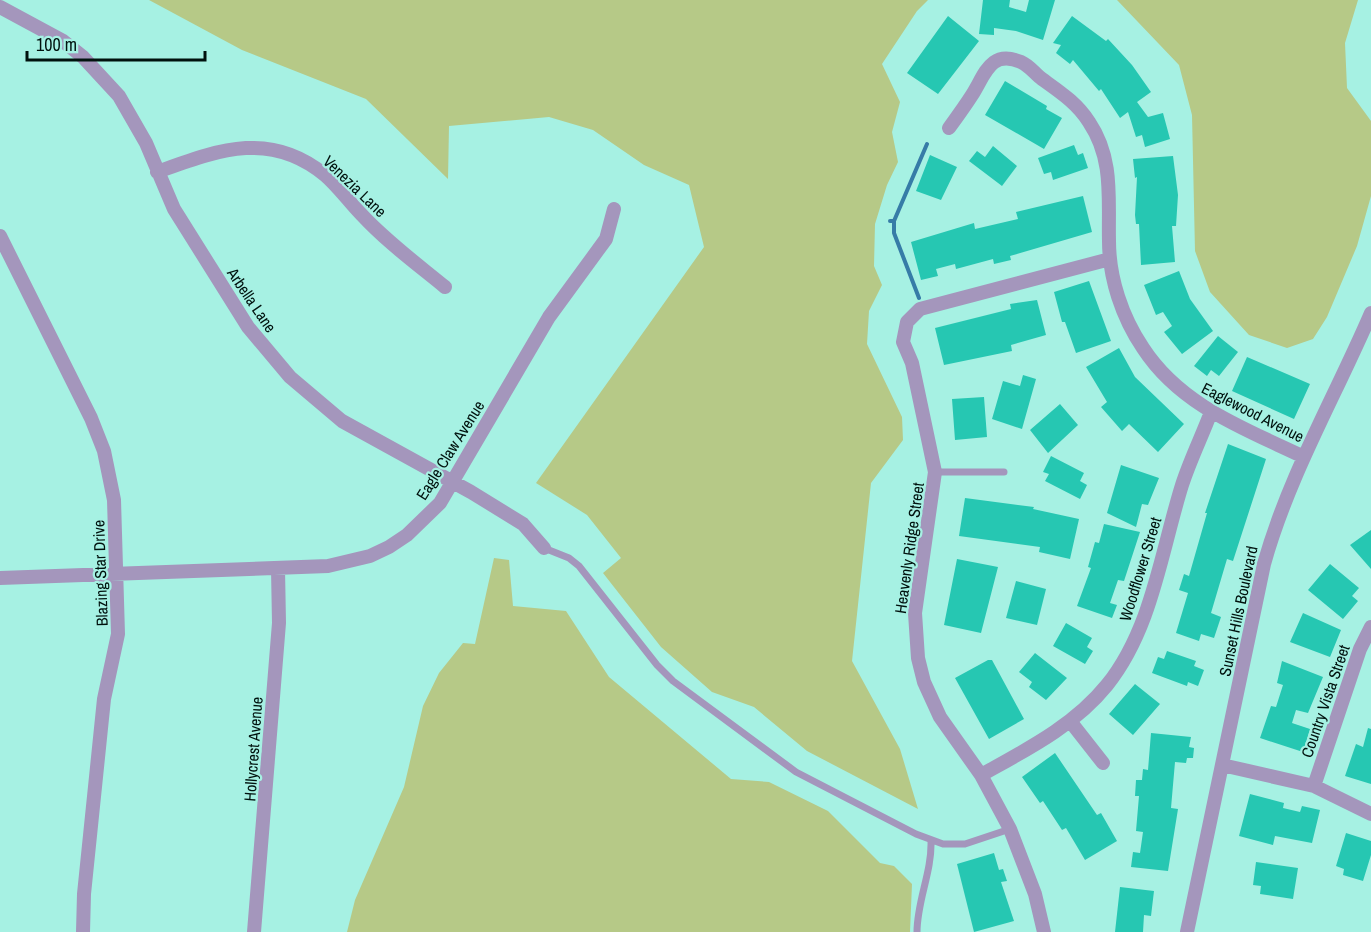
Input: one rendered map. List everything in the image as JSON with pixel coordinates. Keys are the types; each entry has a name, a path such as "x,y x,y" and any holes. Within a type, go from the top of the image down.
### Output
{"street":[{"name":"Arbella Lane","path":"0,7 63,41 103,76 133,117 174,209 248,327 290,377 342,421 453,482 523,524 544,548"},
{"name":"Eaglewood Avenue","path":"949,128 974,92 986,68 1004,59 1024,63 1062,92 1089,122 1105,157 1109,185 1110,259 1121,305 1143,348 1174,385 1211,412 1302,456"},
{"name":"Venezia Lane","path":"157,172 216,151 236,147 271,149 291,155 325,175 380,232 445,287"},
{"name":"Eagle Claw Avenue","path":"0,578 118,576 278,569 349,562 389,547 425,519 453,482 549,317 606,239 614,209"},
{"name":"Blazing Star Drive","path":"0,236 91,418 104,451 114,500 118,634 104,699 84,894 83,932"},
{"name":"Heavenly Ridge Street","path":"1044,932 1035,894 1010,829 981,776 936,710 924,682 918,658 915,613 935,472 912,363 903,342 903,332 912,315 930,306 942,305 1110,259"},
{"name":"Sunset Hills Boulevard","path":"1187,932 1264,564 1286,495 1302,456 1371,313"},
{"name":"Woodflower Street","path":"981,776 1070,721 1107,685 1122,664 1144,619 1183,482 1211,412"},
{"name":"Hollycrest Avenue","path":"254,932 279,623 278,569"},
{"name":"Country Vista Street","path":"1314,786 1360,649 1371,627"},
{"path":"1070,721 1103,763"},
{"path":"1222,765 1314,786 1371,814"}],"lane":[{"path":"935,472 1004,472"},
{"path":"544,548 569,558 579,566 657,666 685,691 796,772 931,841 965,844 1010,829"},
{"path":"916,932 931,856 931,841"}],"green space":[{"path":"149,0 928,0 917,11 882,64 900,102 892,132 898,162 887,185 875,224 874,266 882,285 869,311 867,344 902,417 903,440 871,483 852,661 900,749 918,809 807,751 754,707 712,692 661,647 603,573 621,558 587,515 536,483 704,247 689,185 644,165 593,130 549,117 449,126 448,179 366,99 242,50"},
{"path":"1117,0 1358,0 1345,43 1347,88 1371,121 1371,196 1357,246 1327,317 1313,339 1287,348 1249,335 1210,292 1195,251 1192,115 1179,65"},
{"path":"494,558 509,560 513,606 566,611 609,677 731,779 769,782 828,811 880,863 894,866 912,884 910,932 347,932 355,900 404,787 423,706 439,673 463,643 475,644"}],"building":[{"path":"983,0 1010,0 1009,7 1026,12 1029,0 1055,0 1043,40 1016,31 994,28 994,35 979,34"},
{"path":"948,16 979,41 938,94 907,73"},
{"path":"1072,16 1106,41 1108,39 1132,65 1151,92 1137,102 1148,117 1163,113 1170,139 1145,147 1142,135 1136,137 1128,112 1120,118 1101,89 1099,91 1073,60 1070,64 1056,53 1061,45 1053,43"},
{"path":"1005,81 1047,106 1046,109 1062,118 1044,149 985,115"},
{"path":"1074,145 1078,155 1083,153 1088,168 1053,180 1051,172 1044,174 1038,158"},
{"path":"993,146 1017,166 1002,186 969,161 977,151 985,157"},
{"path":"930,155 957,167 941,200 916,191"},
{"path":"1173,156 1178,195 1176,226 1172,226 1175,262 1141,265 1139,224 1136,224 1135,215 1137,177 1135,178 1133,159"},
{"path":"1083,196 1092,232 1010,256 1011,260 994,264 993,259 956,269 955,264 936,269 938,276 921,280 911,242 974,223 975,229 1018,219 1016,212"},
{"path":"1179,271 1190,299 1213,331 1182,354 1164,332 1172,326 1163,312 1156,315 1144,285"},
{"path":"1089,281 1111,341 1076,353 1065,322 1062,322 1054,292"},
{"path":"1037,300 1046,335 1011,345 1012,351 944,365 935,328 1011,309 1010,304"},
{"path":"1218,336 1238,352 1219,376 1211,370 1207,376 1194,366"},
{"path":"1119,348 1135,377 1184,424 1158,452 1129,424 1122,431 1101,407 1107,402 1086,367"},
{"path":"1247,357 1310,384 1294,419 1232,391"},
{"path":"1023,375 1036,379 1022,429 992,419 1003,381 1020,386"},
{"path":"984,397 987,437 955,440 952,399"},
{"path":"1060,404 1078,425 1048,453 1030,430"},
{"path":"1228,444 1266,459 1233,561 1227,559 1211,613 1221,617 1214,638 1201,634 1199,641 1176,633 1188,593 1179,590 1184,574 1189,576 1207,513 1205,513"},
{"path":"1051,456 1084,473 1080,481 1087,485 1080,499 1045,481 1049,474 1043,472"},
{"path":"1121,465 1159,478 1148,505 1142,504 1136,527 1107,513"},
{"path":"965,498 1034,507 1033,509 1079,519 1070,559 1039,552 1040,547 959,536"},
{"path":"1104,524 1140,532 1124,581 1118,580 1110,603 1117,605 1112,618 1077,606 1091,568 1088,567 1095,542 1099,543"},
{"path":"1371,530 1371,569 1350,545"},
{"path":"957,559 998,567 981,633 944,625"},
{"path":"1330,564 1359,588 1352,596 1358,601 1343,619 1308,590"},
{"path":"1016,581 1046,589 1037,625 1006,618"},
{"path":"1303,613 1341,630 1330,657 1290,642"},
{"path":"1066,623 1092,638 1087,647 1093,651 1085,664 1053,646"},
{"path":"1167,651 1196,661 1194,666 1204,670 1198,686 1188,682 1187,686 1152,673 1158,657 1164,659"},
{"path":"1035,653 1067,678 1046,700 1029,687 1032,682 1019,672"},
{"path":"992,660 1024,719 989,739 955,678"},
{"path":"1282,661 1323,677 1308,713 1296,710 1292,723 1310,729 1303,752 1260,738 1271,706 1276,707 1283,685 1277,683"},
{"path":"1135,684 1160,704 1133,735 1109,714"},
{"path":"1368,728 1371,729 1371,784 1345,776 1356,744 1363,747"},
{"path":"1151,733 1191,737 1189,747 1194,748 1193,758 1187,758 1186,763 1175,762 1171,808 1178,809 1168,871 1131,867 1133,852 1140,853 1143,832 1136,831 1139,796 1135,796 1136,780 1142,780 1143,769 1148,770"},
{"path":"1055,753 1097,815 1101,813 1117,841 1085,860 1066,828 1062,830 1043,801 1040,803 1022,777"},
{"path":"1250,794 1284,803 1283,808 1300,812 1302,806 1320,810 1312,843 1275,836 1273,845 1239,836"},
{"path":"1346,833 1371,841 1371,855 1363,881 1343,875 1344,869 1336,866"},
{"path":"994,853 999,870 1003,869 1007,881 1001,882 1014,921 974,932 957,864"},
{"path":"1256,862 1298,868 1293,899 1260,894 1261,886 1253,885"},
{"path":"1120,887 1154,891 1151,916 1144,915 1143,932 1115,932"}],"waterway":[{"path":"894,221 927,144"},
{"path":"890,221 894,221 894,233 919,298"}]}
